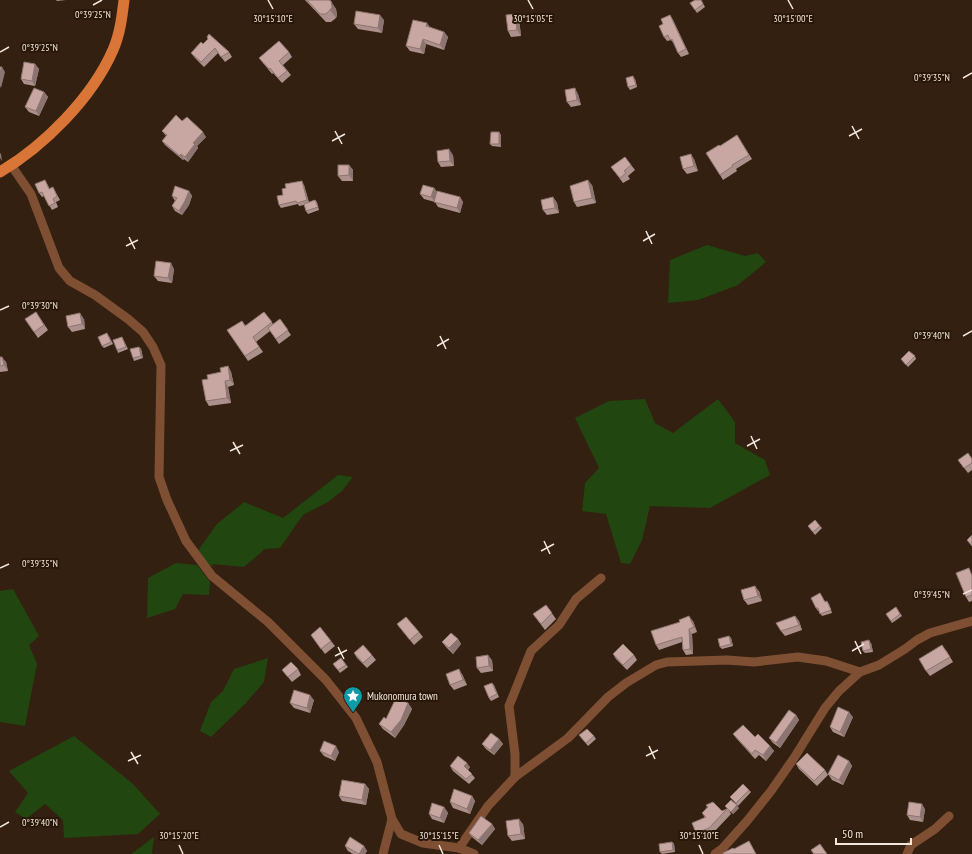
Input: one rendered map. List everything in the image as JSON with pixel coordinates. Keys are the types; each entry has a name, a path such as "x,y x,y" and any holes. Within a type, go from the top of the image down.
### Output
{"main road":[{"path":"0,172 12,165 58,127 90,91 113,50 120,29 124,0"}],"street":[{"path":"12,165 30,194 59,268 64,275 70,281 95,295 128,319 143,332 154,348 160,365 159,477 167,500 186,541 212,576 268,622 326,680 356,718 377,762 392,819 401,834 423,843 459,848 474,854"},
{"path":"515,777 515,754 509,706 530,651 559,625 576,599 601,578"},
{"path":"715,854 747,821 771,791 794,758 825,708 839,691 860,672 879,665 930,633 972,621"},
{"path":"459,848 488,806 515,777 568,738 608,697 626,683 656,665 667,662 727,660 754,662 798,657 826,661 860,672"},
{"path":"907,854 911,845 935,829 950,816"},
{"path":"384,854 392,819"}],"green space":[{"path":"707,245 745,256 758,253 766,262 738,285 698,300 668,303 670,260"},
{"path":"645,399 655,423 673,433 718,399 735,422 735,443 765,460 770,475 710,508 650,506 642,540 630,564 621,563 606,514 582,511 585,483 599,468 575,418 609,401"},
{"path":"338,475 353,477 342,491 328,502 303,515 280,548 265,549 244,567 212,564 215,567 205,563 197,552 217,524 244,502 283,518"},
{"path":"176,563 197,565 210,582 209,595 183,594 175,609 147,618 148,578"},
{"path":"13,589 39,636 29,645 37,664 25,726 0,722 0,591"},
{"path":"268,658 264,682 246,703 211,737 200,731 211,702 223,691 234,669"},
{"path":"74,736 133,784 160,814 138,834 64,838 63,820 45,804 26,819 15,812 28,793 9,771"},
{"path":"154,837 153,854 131,854"}],"building":[{"path":"307,0 329,0 331,1 332,7 326,14 320,14"},
{"path":"695,0 701,0 703,4 695,10 690,3"},
{"path":"356,11 380,15 378,28 354,24"},
{"path":"515,14 517,30 508,31 506,15"},
{"path":"670,15 686,49 678,53 672,39 670,40 668,35 664,37 659,26 663,24 661,19"},
{"path":"413,20 427,23 426,26 444,32 440,45 423,39 420,49 406,46"},
{"path":"209,34 229,52 221,57 215,48 201,62 191,53 201,42 203,44 208,39 207,37"},
{"path":"279,41 289,52 279,61 287,71 278,78 259,58"},
{"path":"24,62 35,64 32,81 21,79"},
{"path":"633,76 636,85 628,87 626,78"},
{"path":"34,88 44,92 36,111 25,107"},
{"path":"575,88 577,100 567,102 565,90"},
{"path":"176,115 182,121 187,117 203,132 193,143 195,144 185,157 181,154 180,156 162,141 167,135 162,131"},
{"path":"491,132 499,132 499,144 490,144"},
{"path":"737,135 749,155 732,165 733,166 720,175 706,153"},
{"path":"449,149 450,161 438,162 437,151"},
{"path":"691,154 694,166 683,169 680,157"},
{"path":"625,157 631,165 624,171 626,173 620,178 611,167"},
{"path":"338,165 349,165 349,175 338,176"},
{"path":"45,180 49,189 53,187 57,196 53,199 55,203 49,206 42,192 39,193 35,184"},
{"path":"588,180 592,198 574,202 570,186"},
{"path":"302,181 307,200 279,205 277,196 283,195 282,189 286,188 285,184"},
{"path":"423,185 434,188 431,197 420,194"},
{"path":"175,186 189,191 179,211 172,206 177,198 172,196"},
{"path":"437,191 460,197 457,208 434,202"},
{"path":"553,197 555,208 543,210 541,200"},
{"path":"315,200 318,207 306,211 304,204"},
{"path":"156,261 171,263 168,278 154,276"},
{"path":"36,312 44,325 34,332 25,319"},
{"path":"264,312 272,322 253,337 259,347 245,356 227,330 242,321 245,326"},
{"path":"80,313 82,324 68,327 66,316"},
{"path":"280,319 288,330 276,339 268,328"},
{"path":"107,333 111,342 102,346 98,337"},
{"path":"122,337 126,347 117,350 113,340"},
{"path":"139,347 141,356 133,358 130,349"},
{"path":"909,351 915,356 906,365 901,359"},
{"path":"0,357 2,357 4,365 0,366"},
{"path":"228,366 230,380 225,381 227,398 206,401 202,380 208,379 207,375 221,372 220,368"},
{"path":"968,453 972,459 972,463 964,468 958,460"},
{"path":"815,520 820,526 813,532 808,526"},
{"path":"972,535 972,546 967,540"},
{"path":"969,568 972,576 972,595 966,597 956,573"},
{"path":"755,586 758,596 744,600 741,590"},
{"path":"820,593 825,602 827,601 831,610 820,614 811,598"},
{"path":"546,605 552,613 541,624 533,614"},
{"path":"896,607 900,614 891,621 886,614"},
{"path":"689,616 694,627 689,629 690,649 683,650 682,637 656,645 651,631 680,622 679,620"},
{"path":"795,616 799,625 781,631 776,623"},
{"path":"406,617 419,632 410,640 397,624"},
{"path":"320,627 331,641 321,649 311,635"},
{"path":"451,633 458,639 449,648 442,642"},
{"path":"729,636 731,644 720,647 718,639"},
{"path":"869,640 871,649 863,651 861,642"},
{"path":"623,644 634,655 623,665 613,654"},
{"path":"363,645 372,655 363,663 354,653"},
{"path":"942,645 950,657 926,671 919,659"},
{"path":"488,655 489,666 477,668 476,657"},
{"path":"341,658 346,665 338,670 333,664"},
{"path":"291,662 298,669 288,677 282,670"},
{"path":"459,669 463,680 450,685 446,674"},
{"path":"492,683 497,694 489,698 484,686"},
{"path":"294,690 310,695 307,708 290,703"},
{"path":"396,698 408,703 401,720 391,732 379,724 384,717 386,719"},
{"path":"838,707 849,712 840,732 830,727"},
{"path":"789,710 796,715 776,743 769,738"},
{"path":"743,725 755,737 758,734 770,746 763,755 755,750 752,754 733,734"},
{"path":"587,729 594,736 586,743 579,735"},
{"path":"491,733 499,739 490,750 482,744"},
{"path":"324,741 336,746 331,756 320,751"},
{"path":"807,753 825,770 814,781 796,764"},
{"path":"838,755 849,761 839,780 828,774"},
{"path":"458,756 467,763 464,766 472,774 466,779 450,766"},
{"path":"342,780 365,784 362,800 339,796"},
{"path":"743,784 749,790 736,803 730,797"},
{"path":"454,789 472,796 467,809 450,802"},
{"path":"731,800 737,805 731,812 725,806"},
{"path":"713,802 722,811 727,809 709,828 696,833 692,823 706,817 702,813 708,807 706,805"},
{"path":"909,802 922,804 920,817 907,815"},
{"path":"432,803 444,807 440,818 429,814"},
{"path":"481,816 492,824 478,840 469,833"},
{"path":"519,819 521,834 508,836 506,821"},
{"path":"350,837 364,846 359,854 345,846"},
{"path":"749,841 756,854 723,854 733,848 734,849"},
{"path":"672,842 673,850 660,852 659,844"},
{"path":"820,844 827,854 814,854 811,850"}],"place":[{"name":"Mukonomura town","path":"353,713"}]}
